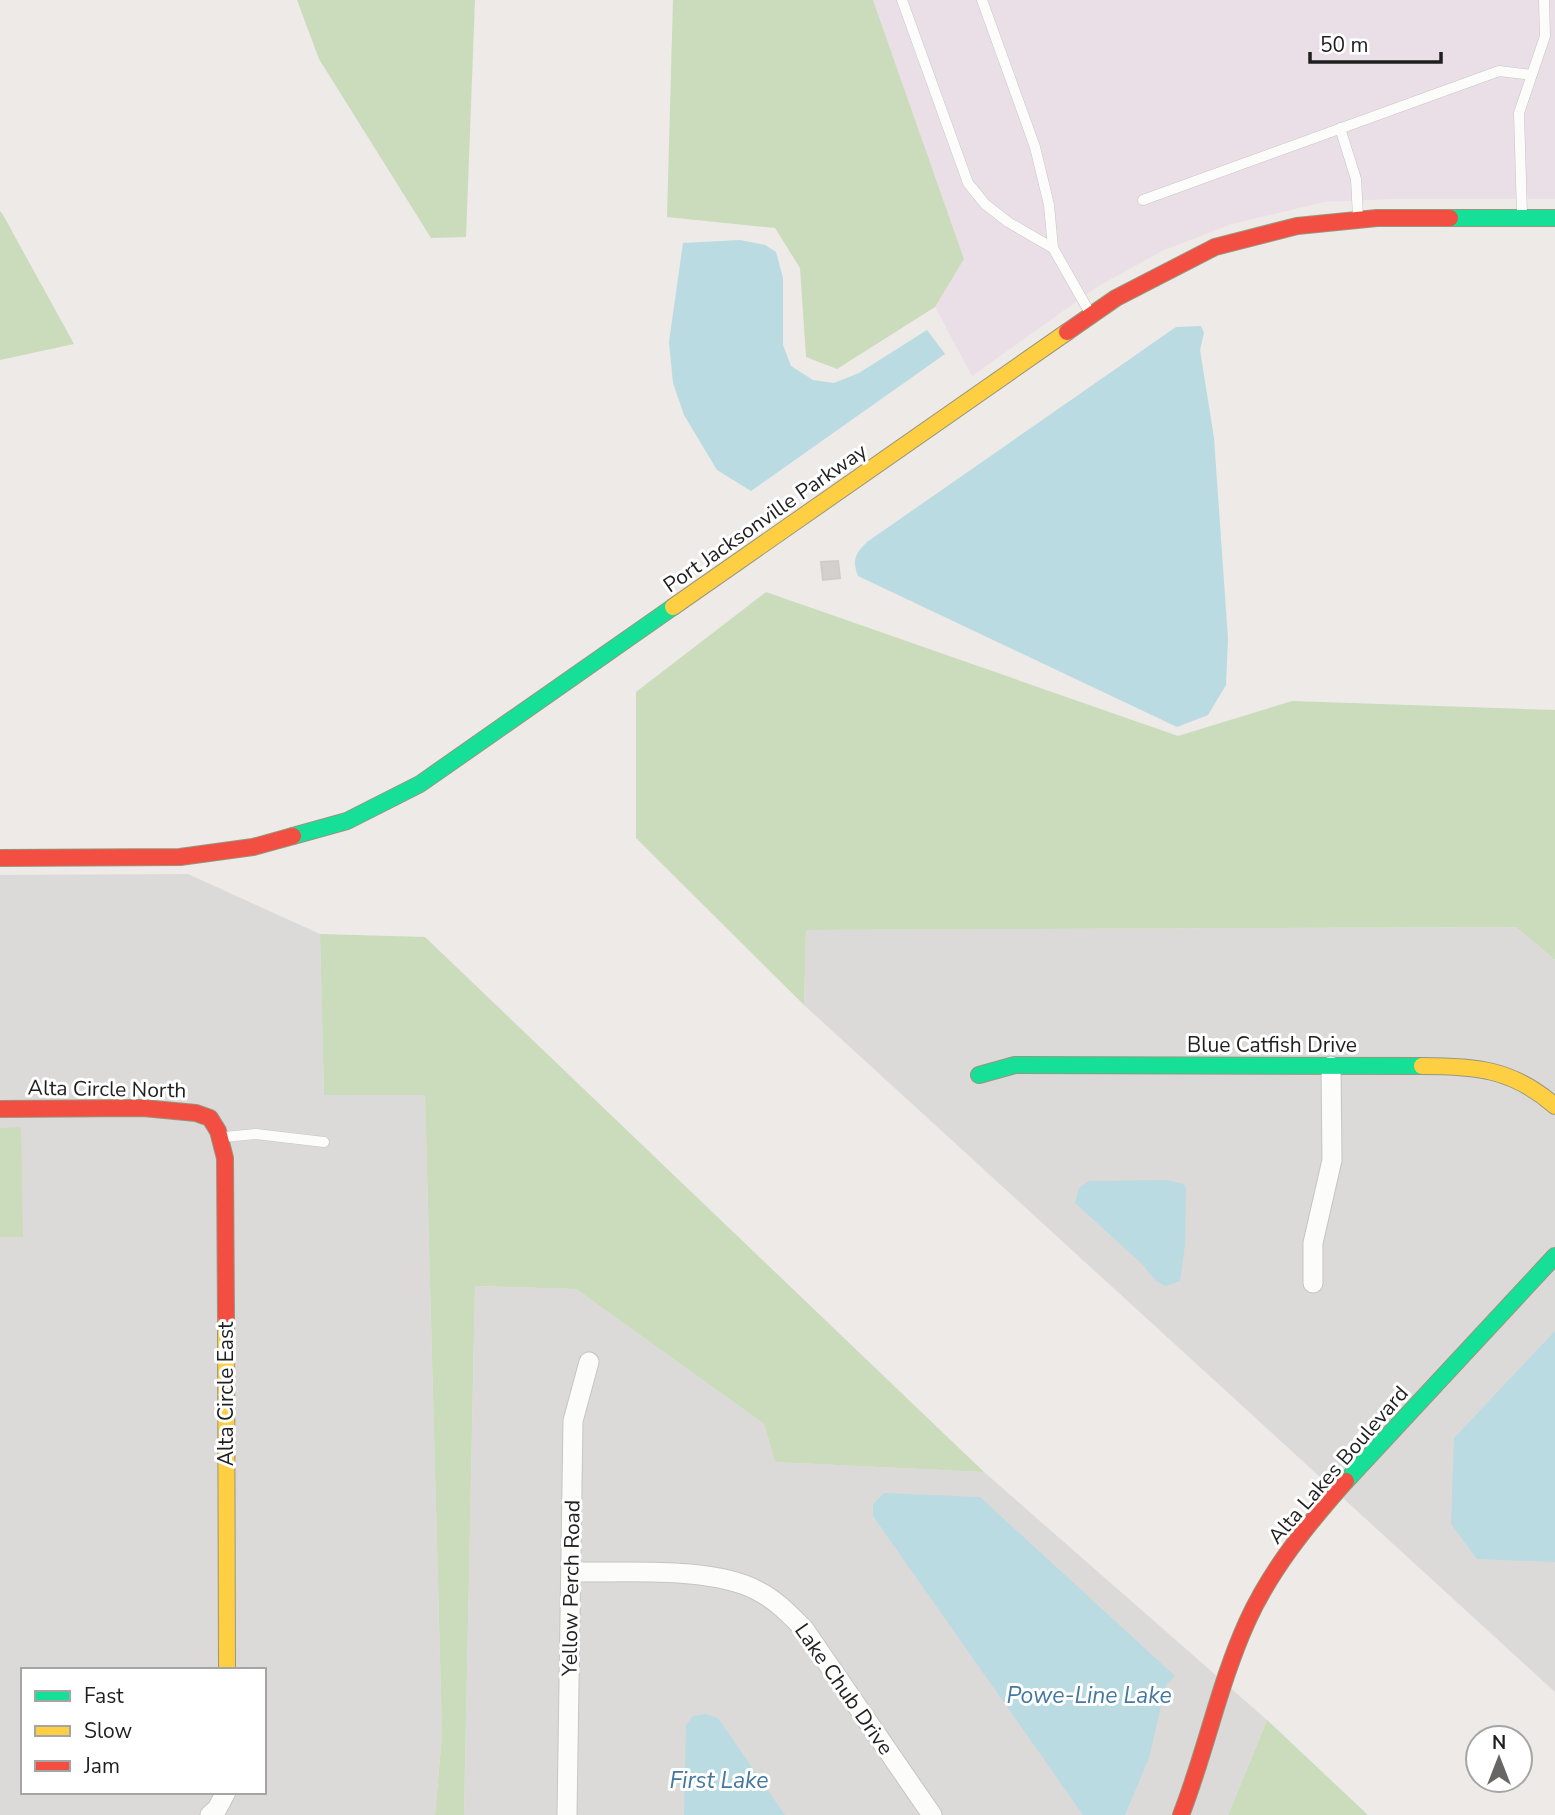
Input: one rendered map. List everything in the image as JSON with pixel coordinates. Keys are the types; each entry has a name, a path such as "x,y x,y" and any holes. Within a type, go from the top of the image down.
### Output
{"street":[{"name":"Port Jacksonville Parkway","path":"0,858 180,857 253,848 347,821 420,783 1116,298 1215,247 1297,226 1358,220 1555,218"},
{"name":"Blue Catfish Drive","path":"979,1075 1015,1065 1486,1068 1526,1083 1555,1106"},
{"path":"1313,1283 1313,1243 1332,1160 1331,1066"},
{"name":"Alta Circle North","path":"0,1110 154,1109 197,1111 212,1119"},
{"name":"Alta Circle East","path":"212,1119 225,1157 228,1668"},
{"name":"Alta Lakes Boulevard","path":"1181,1815 1203,1755 1222,1683 1248,1618 1277,1568 1364,1461 1555,1256"},
{"name":"Yellow Perch Road","path":"567,1815 573,1421 589,1362"},
{"name":"Lake Chub Drive","path":"571,1573 700,1575 730,1580 758,1590 804,1629 932,1815"}],"lane":[{"path":"902,0 968,183 985,204 1052,248"},
{"path":"982,0 1035,147 1049,205 1052,248 1091,316"},
{"path":"1522,218 1519,113 1545,36 1544,0"},
{"path":"1143,200 1499,71 1532,75"},
{"path":"1340,128 1356,179 1358,220"},
{"path":"220,1137 256,1134 324,1142"}],"shaded area":[{"path":"873,0 1555,0 1555,199 1393,199 1324,202 1229,225 1162,251 1097,287 972,376 935,307 964,259"},
{"path":"188,874 320,934 324,1095 425,1094 442,1734 435,1815 0,1815 0,875"},
{"path":"1516,927 1555,960 1555,1692 804,1005 806,930"},
{"path":"475,1286 576,1289 764,1424 775,1462 984,1472 1267,1720 1228,1815 464,1815"}],"green space":[{"path":"297,0 475,0 466,237 431,238 319,59"},
{"path":"673,0 873,0 964,259 935,307 837,369 806,357 800,268 775,228 667,217"},
{"path":"0,211 2,213 74,344 0,360"},
{"path":"766,592 1178,736 1292,701 1555,710 1555,960 1516,927 806,930 804,1005 636,838 636,692"},
{"path":"320,934 425,937 984,1472 775,1462 764,1424 576,1289 475,1286 464,1815 435,1815 442,1734 425,1095 324,1095"},
{"path":"21,1127 23,1237 0,1237 0,1128"},
{"path":"1267,1720 1368,1815 1228,1815"}],"water":[{"path":"740,240 765,245 776,252 783,278 783,345 791,366 813,380 834,383 859,373 927,330 945,354 751,491 717,470 684,415 673,383 669,342 683,243"},
{"path":"1201,326 1204,333 1200,350 1214,438 1228,639 1226,685 1208,715 1177,727 858,576 856,558 867,542 1176,327"},
{"path":"1165,1180 1184,1184 1186,1189 1185,1245 1180,1281 1166,1286 1156,1281 1142,1264 1075,1203 1079,1188 1089,1181"},
{"path":"1555,1331 1555,1562 1477,1559 1451,1524 1454,1438"},
{"name":"Powe-Line Lake","path":"884,1493 980,1497 1175,1676 1166,1685 1149,1758 1125,1815 1083,1815 873,1516 873,1504"},
{"name":"First Lake","path":"706,1714 718,1718 785,1815 684,1815 686,1725 693,1716"}],"building":[{"path":"838,561 840,578 823,580 821,562"}],"traffic: fast":[{"path":"1450,218 1555,218"},
{"path":"293,836 347,821 420,784 673,607"},
{"path":"979,1075 1015,1065 1422,1066"},
{"path":"1346,1481 1555,1256"}],"traffic: slow":[{"path":"673,607 1067,332"},
{"path":"1422,1066 1460,1067 1493,1072 1524,1084 1555,1106"},
{"path":"226,1318 227,1668"}],"traffic: jam":[{"path":"1067,332 1116,298 1215,247 1297,226 1377,218 1450,218"},
{"path":"0,858 180,857 253,847 293,836"},
{"path":"0,1109 143,1108 196,1113 210,1118 218,1131 225,1158 226,1318"},
{"path":"1181,1815 1228,1669 1247,1622 1267,1584 1291,1548 1346,1481"}]}
